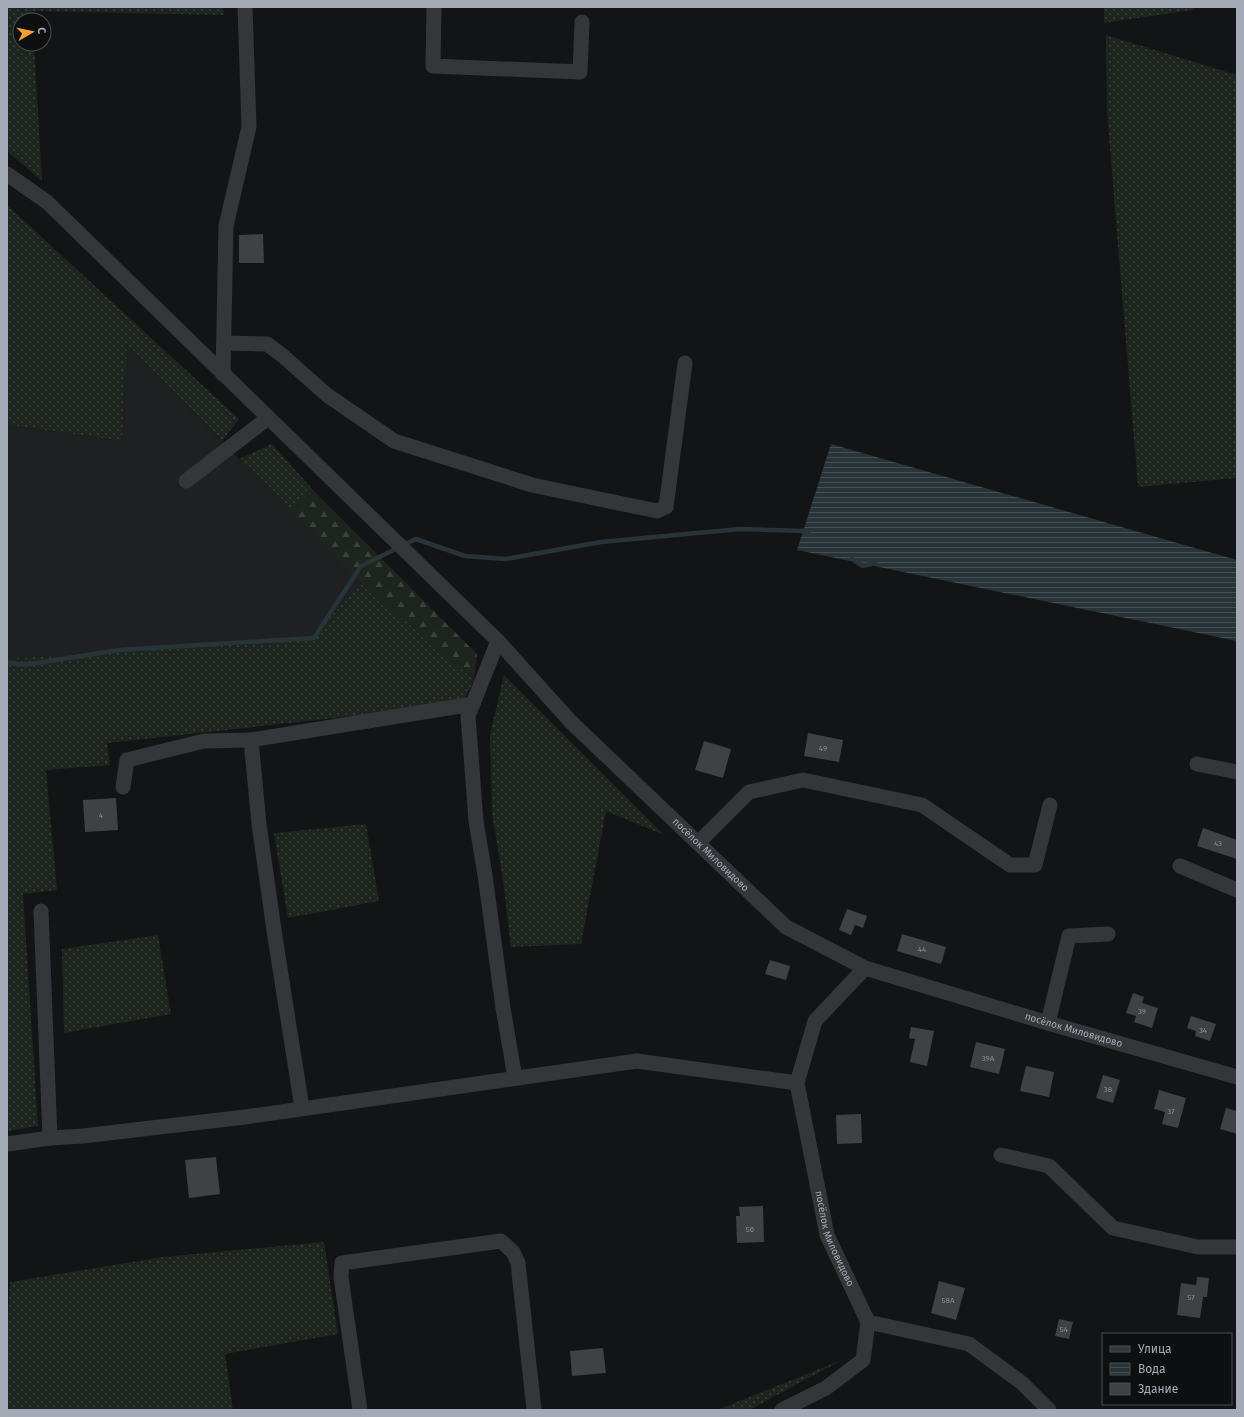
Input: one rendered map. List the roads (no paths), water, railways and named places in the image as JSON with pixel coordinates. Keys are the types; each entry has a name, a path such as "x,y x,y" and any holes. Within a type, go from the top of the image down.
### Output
{"street":[{"path":"223,374 226,226 248,127 245,7"},
{"path":"434,7 433,66 580,72 582,22"},
{"name":"посёлок Миловидово","path":"7,174 47,202 498,641 571,722 786,927 865,968 1048,1023 1237,1077"},
{"path":"224,343 267,344 283,356 327,395 394,441 532,485 657,511 666,508 685,363"},
{"path":"186,481 268,418"},
{"path":"498,641 468,716 476,821 503,1008 515,1078"},
{"path":"123,787 127,760 204,741 251,740 473,704"},
{"path":"251,740 259,824 302,1108"},
{"path":"1197,764 1237,772"},
{"path":"698,843 749,792 803,780 922,805 1010,865 1035,865 1050,805"},
{"path":"1180,866 1237,890"},
{"path":"41,911 50,1138"},
{"path":"1048,1023 1069,936 1108,934"},
{"name":"посёлок Миловидово","path":"865,968 815,1021 797,1083 827,1234 868,1322"},
{"path":"7,1144 245,1117 637,1061 797,1083"},
{"path":"1000,1155 1049,1166 1113,1228 1198,1247 1237,1247"},
{"path":"360,1410 340,1277 342,1263 501,1241 512,1252 518,1263 534,1410"},
{"path":"782,1410 826,1388 863,1360 868,1322 969,1344 1022,1383 1050,1410"}],"water":[{"path":"831,444 1237,560 1237,641 797,550"}],"waterway":[{"path":"7,662 24,665 119,650 314,638 361,566 416,539 465,556 506,559 601,542 740,529 806,531 808,533"},
{"path":"852,559 863,566 875,563"}]}
